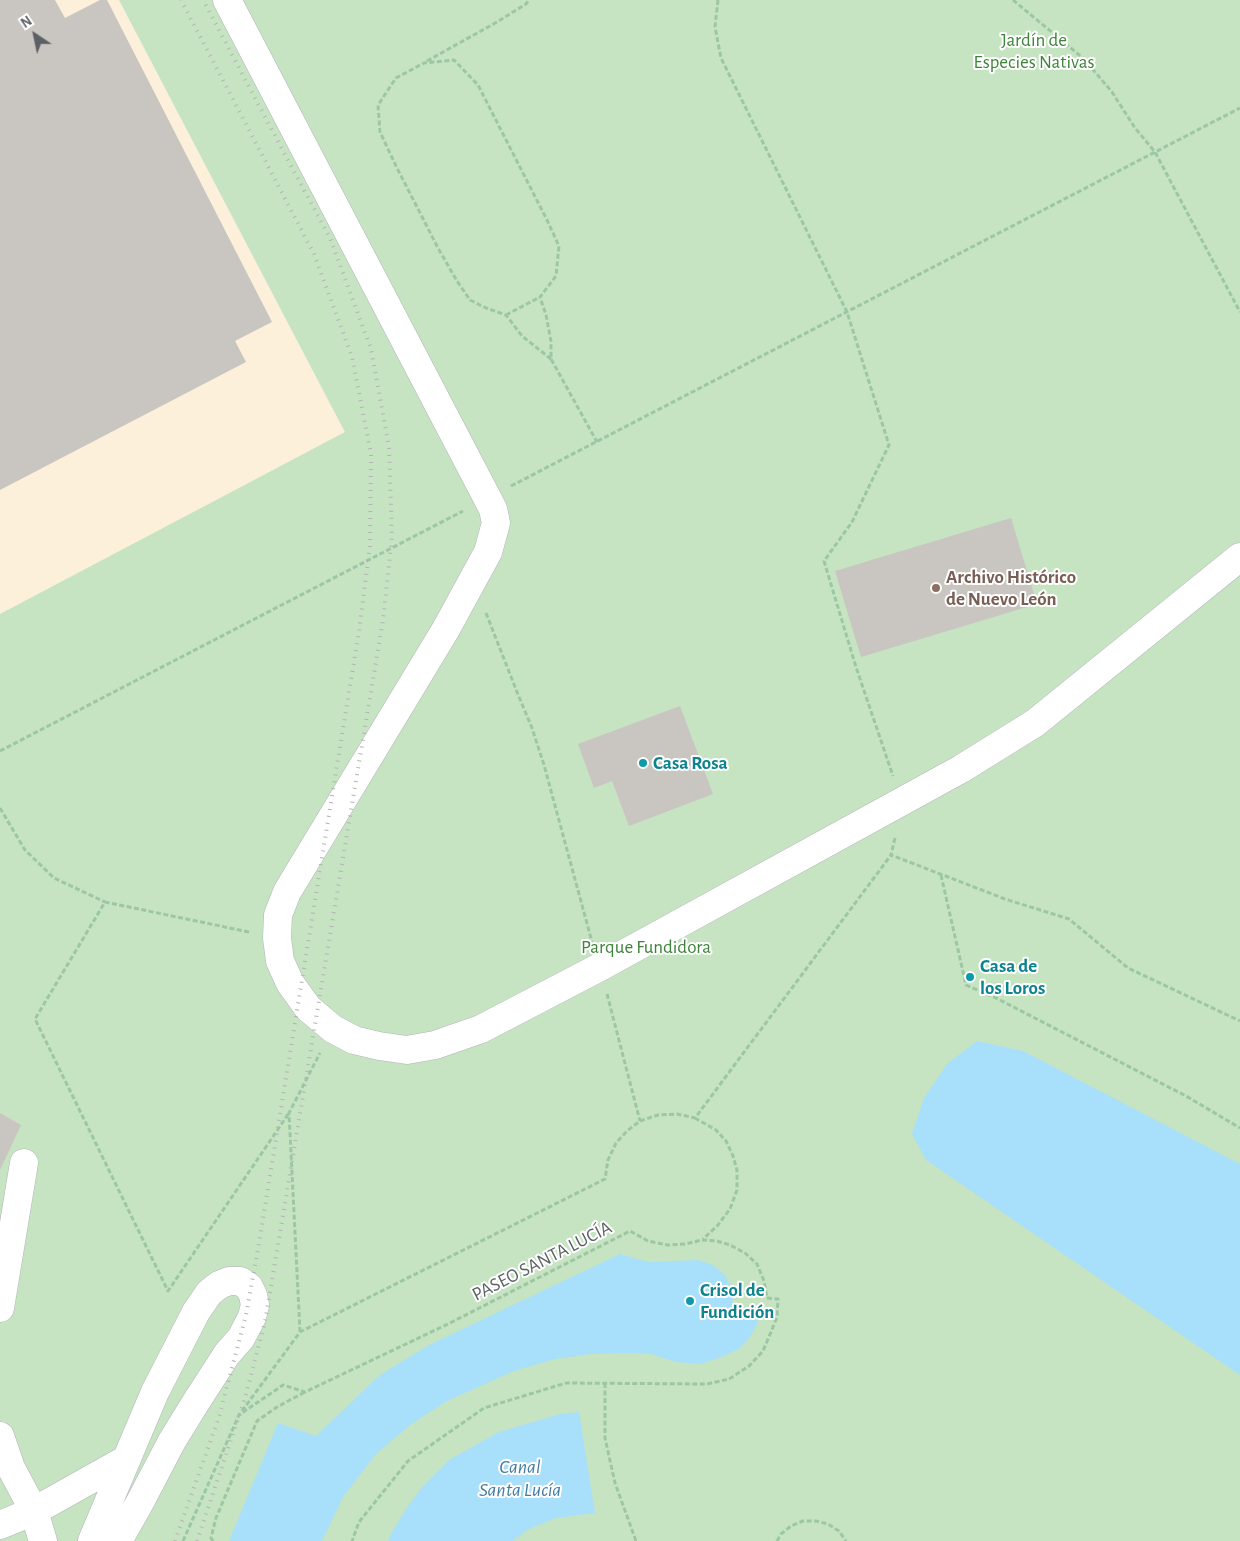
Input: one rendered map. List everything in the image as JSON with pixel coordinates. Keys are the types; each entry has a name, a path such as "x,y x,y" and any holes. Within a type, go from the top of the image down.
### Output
{"street":[{"path":"227,0 487,498 494,508 496,523 488,552 446,629 287,892 278,915 277,938 280,961 290,983 308,1008 332,1029 354,1040 407,1050 434,1045 481,1029 600,967 961,769 1035,724 1240,557"},
{"path":"0,1308 24,1162"},
{"path":"92,1541 155,1392 196,1312 209,1293 219,1285 229,1281 240,1281 249,1287 253,1296 256,1305 252,1317 241,1338 227,1354 172,1441 140,1504 118,1541"},
{"path":"0,1436 11,1468 34,1511 43,1541"},
{"path":"0,1525 34,1511 127,1459"}],"path":[{"path":"529,0 526,4 497,22 396,78 378,105 380,132 401,176 457,281 470,300 506,315 522,336 551,359 597,442"},
{"path":"695,1118 892,855 902,801 856,667 824,561 852,522 889,445 847,312 720,58 715,27 718,0"},
{"path":"1012,0 1084,59 1112,92 1135,128 1155,152 1240,312"},
{"path":"424,63 454,60 478,85 548,220 559,246 556,276 540,297 506,315"},
{"path":"0,751 1240,108"},
{"path":"540,297 551,341 551,359"},
{"path":"486,611 516,692 532,728 544,765 640,1121"},
{"path":"0,808 26,850 54,878 105,902 277,938"},
{"path":"892,855 1005,899 1068,919 1128,968 1240,1021"},
{"path":"941,875 966,985 998,999 1186,1096 1240,1128"},
{"path":"105,902 36,1019 168,1291 289,1113 332,1029"},
{"path":"289,1113 300,1332"},
{"path":"183,1541 239,1415 300,1332 605,1179 608,1160 616,1144 627,1131 640,1121 658,1114 677,1114 695,1118 716,1130 726,1142 737,1170 736,1190 730,1209 718,1225 702,1240"},
{"name":"PASEO SANTA LUCÍA","path":"213,1541 211,1538 216,1518 257,1421 277,1407 306,1392 448,1324 630,1231 648,1241 668,1245 702,1240 717,1241 745,1253 757,1264 764,1281 767,1298 778,1299 777,1317 763,1351 749,1366 729,1379 707,1384 566,1383 484,1408 408,1461 359,1522 352,1541"},
{"path":"605,1383 605,1438 615,1483 636,1541"},
{"path":"239,1415 283,1385 306,1392"},
{"path":"777,1541 781,1534 791,1526 803,1521 816,1521 828,1524 838,1531 846,1541"}],"shaded area":[{"path":"0,0 119,0 345,433 0,614"}],"green space":[{"name":"Parque Fundidora","path":"119,0 1240,0 1240,1541 0,1541 0,614 345,432"}],"water":[{"path":"977,1041 1023,1051 1240,1164 1240,1375 926,1160 912,1134 924,1098 947,1064"},
{"path":"620,1254 648,1262 698,1260 713,1265 725,1275 732,1290 733,1305 761,1311 750,1337 739,1349 701,1364 676,1362 651,1354 590,1354 555,1359 514,1371 447,1401 410,1425 376,1454 343,1497 322,1541 229,1541 278,1423 316,1436 380,1375 429,1345"},
{"name":"Canal Santa Lucía","path":"579,1412 595,1513 556,1518 527,1530 513,1541 388,1541 406,1509 423,1486 449,1460 499,1432 560,1414"}],"building":[{"path":"0,0 55,0 65,18 100,0 107,0 272,322 235,341 246,362 0,490"},
{"name":"Archivo Histórico de Nuevo León","path":"1011,518 1037,604 861,657 835,571"},
{"name":"Casa Rosa","path":"680,706 713,794 629,826 612,781 594,788 578,744"},
{"path":"0,1113 21,1125 0,1170"}],"railway":[{"path":"175,1541 219,1417 246,1315 259,1243 359,631 370,545 371,454 352,357 314,254 181,0"},
{"path":"197,1541 245,1398 265,1322 383,620 392,537 389,447 371,349 330,238 203,0"}],"place":[{"name":"Archivo Histórico de Nuevo León","path":"936,588"},
{"name":"Casa Rosa","path":"643,763"},
{"name":"Casa de los Loros","path":"970,977"},
{"name":"Crisol de Fundición","path":"690,1301"}],"park label":[{"name":"Jardín de Especies Nativas","path":"1034,51"}]}
